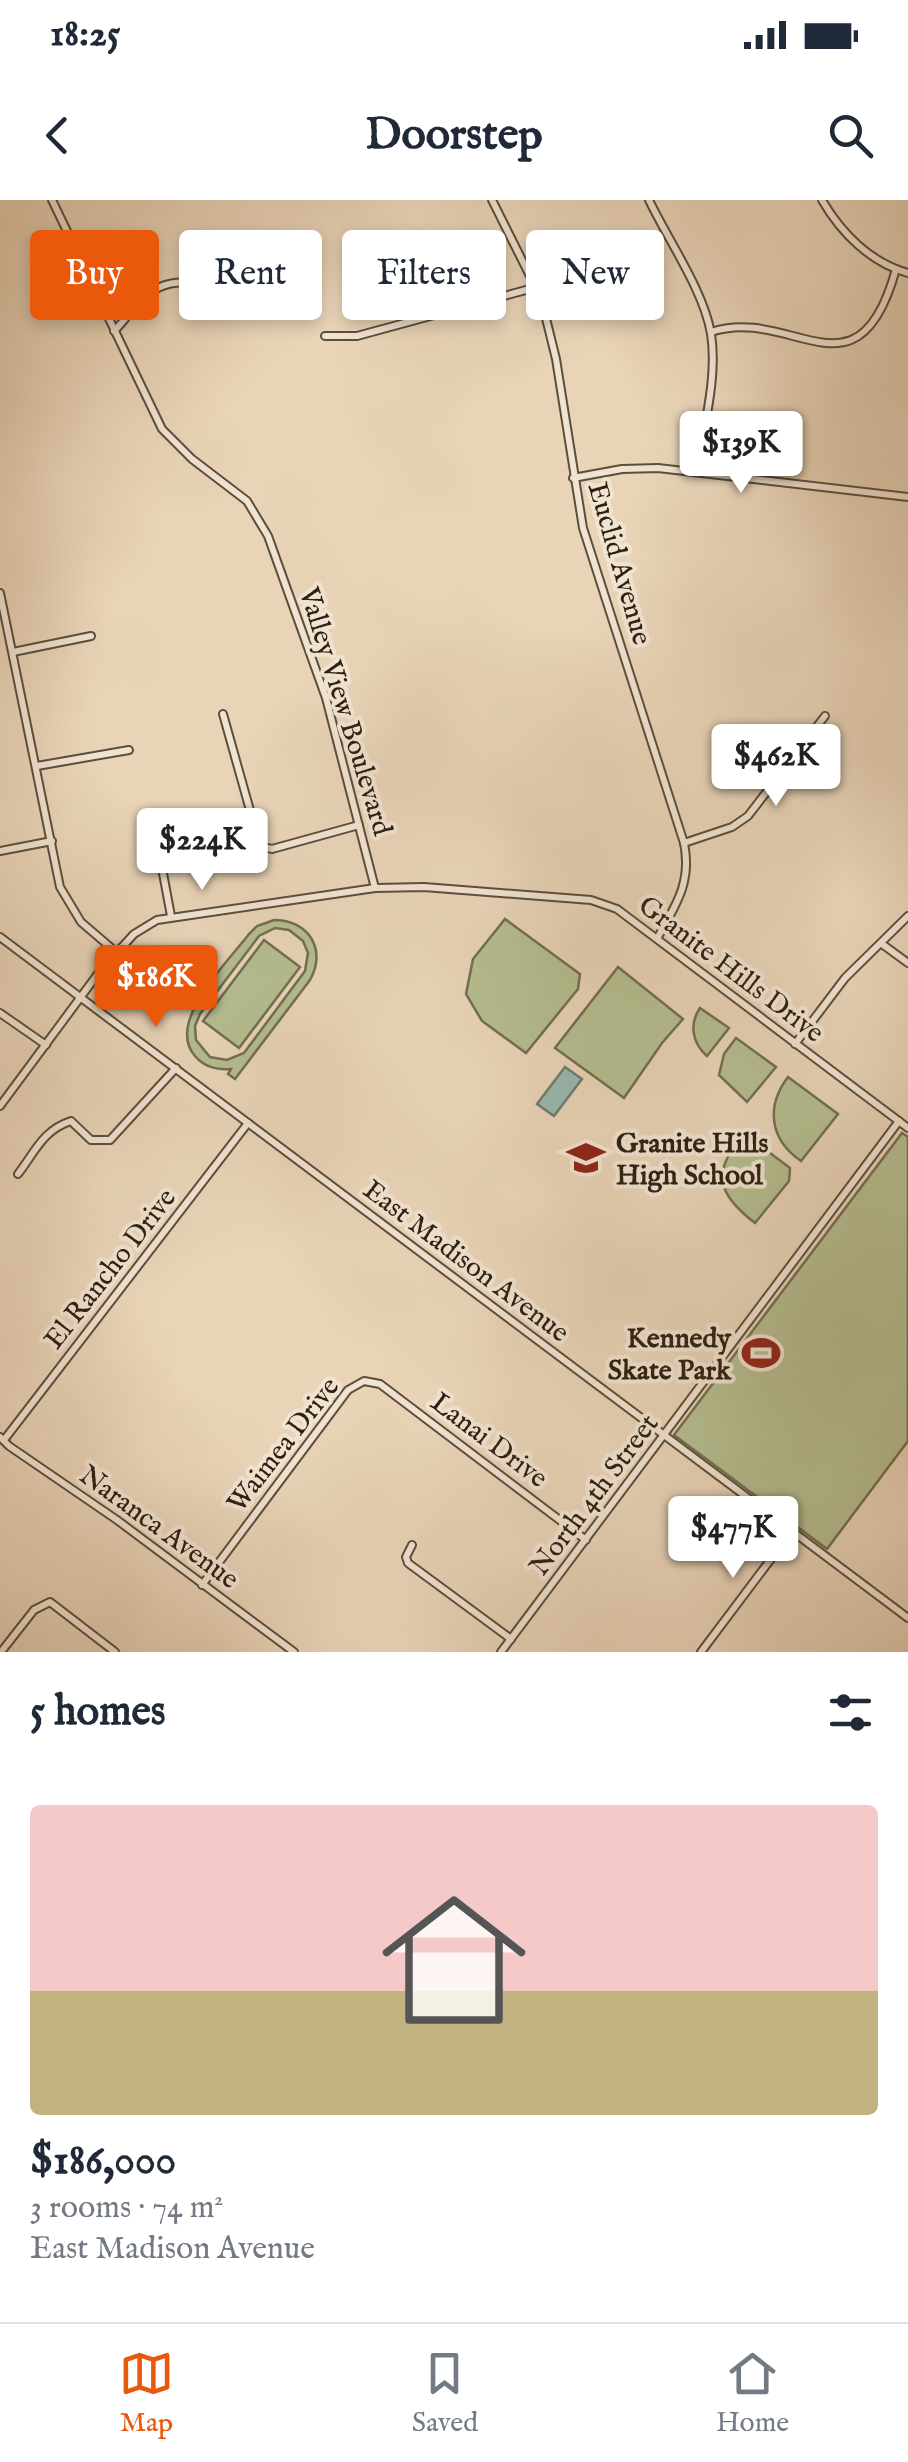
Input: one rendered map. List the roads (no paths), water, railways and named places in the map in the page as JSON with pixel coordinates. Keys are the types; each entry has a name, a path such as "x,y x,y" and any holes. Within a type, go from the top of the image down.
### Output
{"street":[{"name":"Valley View Boulevard","path":"52,200 162,429 192,459 247,501 266,532 326,698 375,888"},
{"name":"Euclid Avenue","path":"492,200 526,266"},
{"path":"649,200 711,332 712,368 697,472"},
{"path":"822,200 856,243 896,269 908,272"},
{"path":"711,332 754,326 819,344 848,342 873,321 896,269"},
{"path":"114,331 139,302 168,282 179,280"},
{"path":"325,336 356,336 526,290"},
{"name":"Euclid Avenue","path":"546,320 556,359 583,528 684,844 684,891 658,938"},
{"path":"573,478 622,469 658,468 908,497"},
{"path":"0,593 60,887 81,922 116,952"},
{"path":"13,652 90,636"},
{"path":"223,714 260,846 272,849 358,825"},
{"path":"684,844 732,827 748,816 825,716"},
{"path":"37,766 130,750"},
{"path":"0,851 52,840"},
{"path":"160,852 170,916"},
{"name":"Granite Hills Drive","path":"0,1106 79,996 116,952 144,927 170,916 375,888 424,887 591,900 623,912 908,1128"},
{"path":"795,1044 845,978 908,916"},
{"name":"East Madison Avenue","path":"0,937 908,1618"},
{"path":"882,944 908,963"},
{"path":"0,1013 46,1044"},
{"path":"18,1174 39,1140 58,1125 72,1120 91,1140 110,1140 176,1068"},
{"name":"North 4th Street","path":"501,1652 899,1121"},
{"name":"El Rancho Drive","path":"2,1438 248,1123"},
{"name":"Lanai Drive","path":"364,1381 380,1384 586,1540"},
{"name":"Waimea Drive","path":"202,1585 348,1390 364,1381"},
{"name":"Naranca Avenue","path":"2,1438 294,1652"},
{"path":"701,1652 792,1531"},
{"path":"412,1546 406,1557 408,1563 511,1639"},
{"path":"0,1652 34,1610 50,1602 115,1652"}],"water":[{"path":"565,1067 582,1079 554,1116 537,1104"}],"place":[{"name":"Granite Hills High School","path":"586,1158"},
{"name":"Kennedy Skate Park","path":"761,1353"}]}
